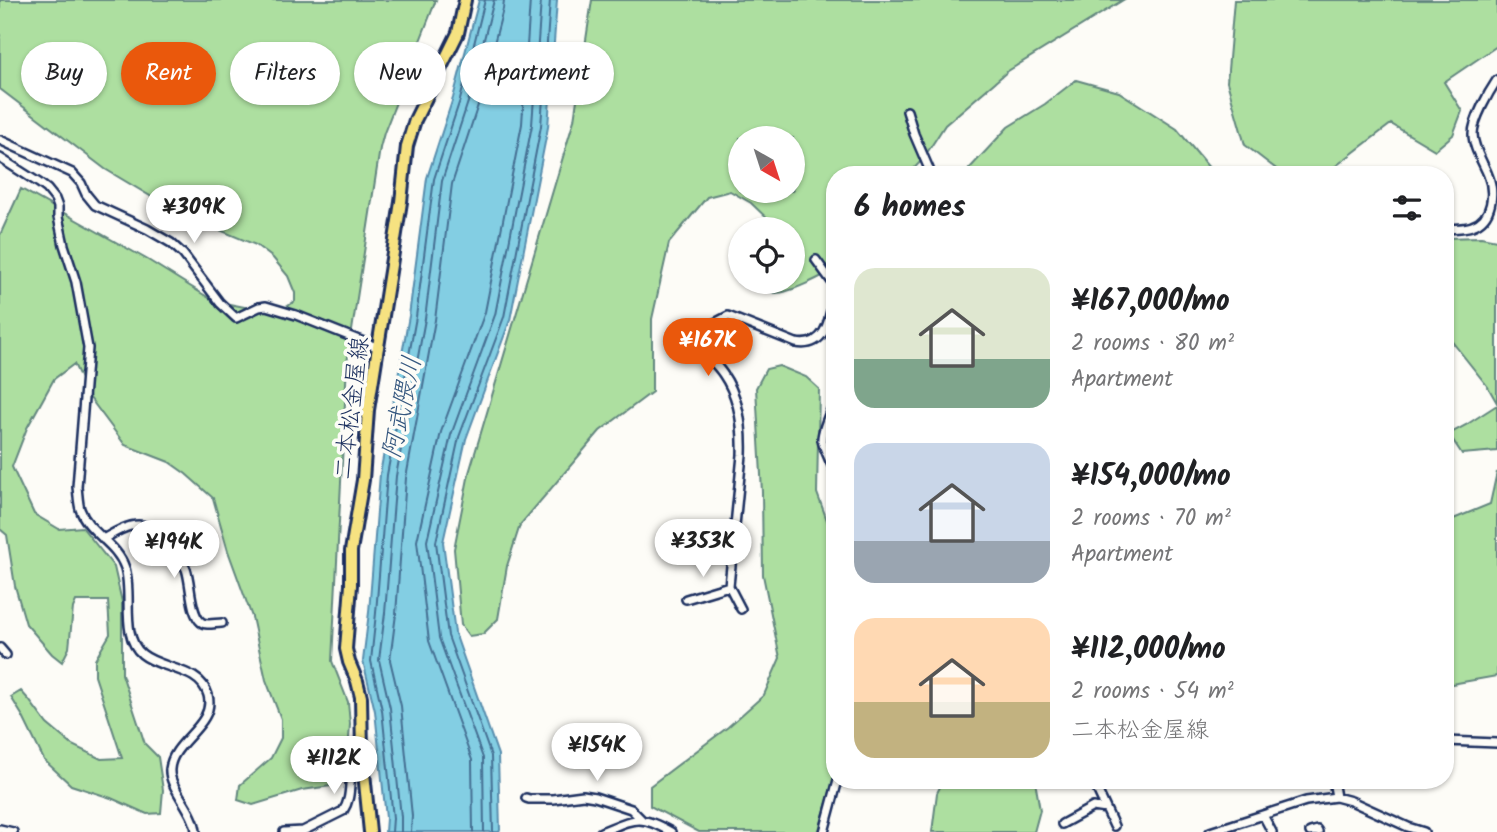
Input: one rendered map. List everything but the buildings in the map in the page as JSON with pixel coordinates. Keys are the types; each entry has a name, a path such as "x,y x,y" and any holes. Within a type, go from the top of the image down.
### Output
{"main road":[{"name":"二本松金屋線","path":"370,832 362,753 361,697 346,649 351,551 363,480 368,410 401,202 407,146 415,120 458,33 465,0"}],"street":[{"path":"1454,228 1471,227 1482,221 1489,211 1492,195 1489,178 1473,134 1479,113 1497,80"},
{"path":"907,111 928,166"},
{"path":"0,139 72,173 95,205 171,243 183,254 220,303 236,318 267,306 379,348"},
{"path":"0,158 47,189 58,207 58,217 76,282 88,348 77,487 80,510 119,556 125,568 128,581 129,632 135,647 148,658 190,676 202,685 208,696 208,706 201,722 175,755 169,770 197,829 196,832"},
{"path":"816,260 826,275"},
{"path":"741,609 729,586 742,455 741,425 723,373 696,343 694,333 728,316 796,343 814,341 826,328"},
{"path":"826,423 822,442 826,449"},
{"path":"103,539 128,526 147,526 176,554 187,571 195,613 199,620 203,624 222,623"},
{"path":"686,599 729,586"},
{"path":"0,648 6,655"},
{"path":"1454,741 1497,743"},
{"path":"284,832 303,831 343,811 349,794 351,769 356,758 362,753"},
{"path":"824,832 836,789"},
{"path":"1096,789 1114,826"},
{"path":"1334,789 1336,797"},
{"path":"526,798 552,799 583,794 631,809 641,819"},
{"path":"1210,832 1306,802 1336,797 1424,832"},
{"path":"1062,824 1093,807 1106,809"},
{"path":"1263,815 1272,832"},
{"path":"601,832 634,819 656,823 671,832"},
{"path":"0,829 13,832"},
{"path":"1310,832 1318,832"}],"green space":[{"path":"0,0 436,0 420,42 354,42 354,105 395,105 380,148 347,363 332,661 348,702 350,724 348,753 342,777 331,786 302,790 253,805 238,800 240,785 271,758 281,738 281,719 266,680 252,617 228,551 213,498 169,462 125,445 90,398 74,364 54,379 27,428 12,467 34,514 59,529 82,527 114,567 122,602 122,674 145,744 158,757 163,790 161,813 147,814 111,798 71,785 44,760 11,697 21,691 47,724 72,745 101,759 122,758 95,676 95,660 110,634 108,601 76,601 69,648 62,662 26,624 15,586 7,535 0,529 0,235 21,189 148,260 214,301 265,311 285,308 295,301 295,293 288,276 273,258 256,245 177,212 105,169 21,105 0,89"},
{"path":"592,0 1123,0 1008,71 945,125 916,166 826,166 826,273 805,284 805,217 766,217 751,203 805,203 805,126 728,126 728,192 707,197 669,243 652,319 652,392 600,431 520,525 507,566 498,619 483,634 469,636 461,625 454,549 469,473 576,105 614,105 614,42 586,42"},
{"path":"1234,0 1497,0 1497,46 1444,82 1462,111 1453,135 1435,150 1391,124 1336,166 1272,166 1245,145 1227,82"},
{"path":"1076,80 1119,92 1177,129 1208,166 972,166 1008,127 1045,104"},
{"path":"1481,237 1497,240 1497,403 1488,387 1454,344 1454,238"},
{"path":"779,366 806,377 819,389 817,493 826,518 826,789 831,789 819,830 816,832 699,832 650,806 650,786 728,727 764,695 780,658 763,575 762,492 756,388 766,369"},
{"path":"1497,405 1497,451 1462,454 1454,442 1454,431"},
{"path":"1497,472 1497,676 1454,684 1454,519 1490,504"},
{"path":"939,789 1036,789 1040,810 1034,832 932,832"}],"water":[{"path":"479,0 557,0 554,42 468,42"},
{"name":"阿武隈川","path":"460,72 460,105 550,105 548,127 510,320 466,439 443,542 455,633 498,755 500,830 385,832 386,818 375,711 363,661 380,474 409,316 427,178"}]}
